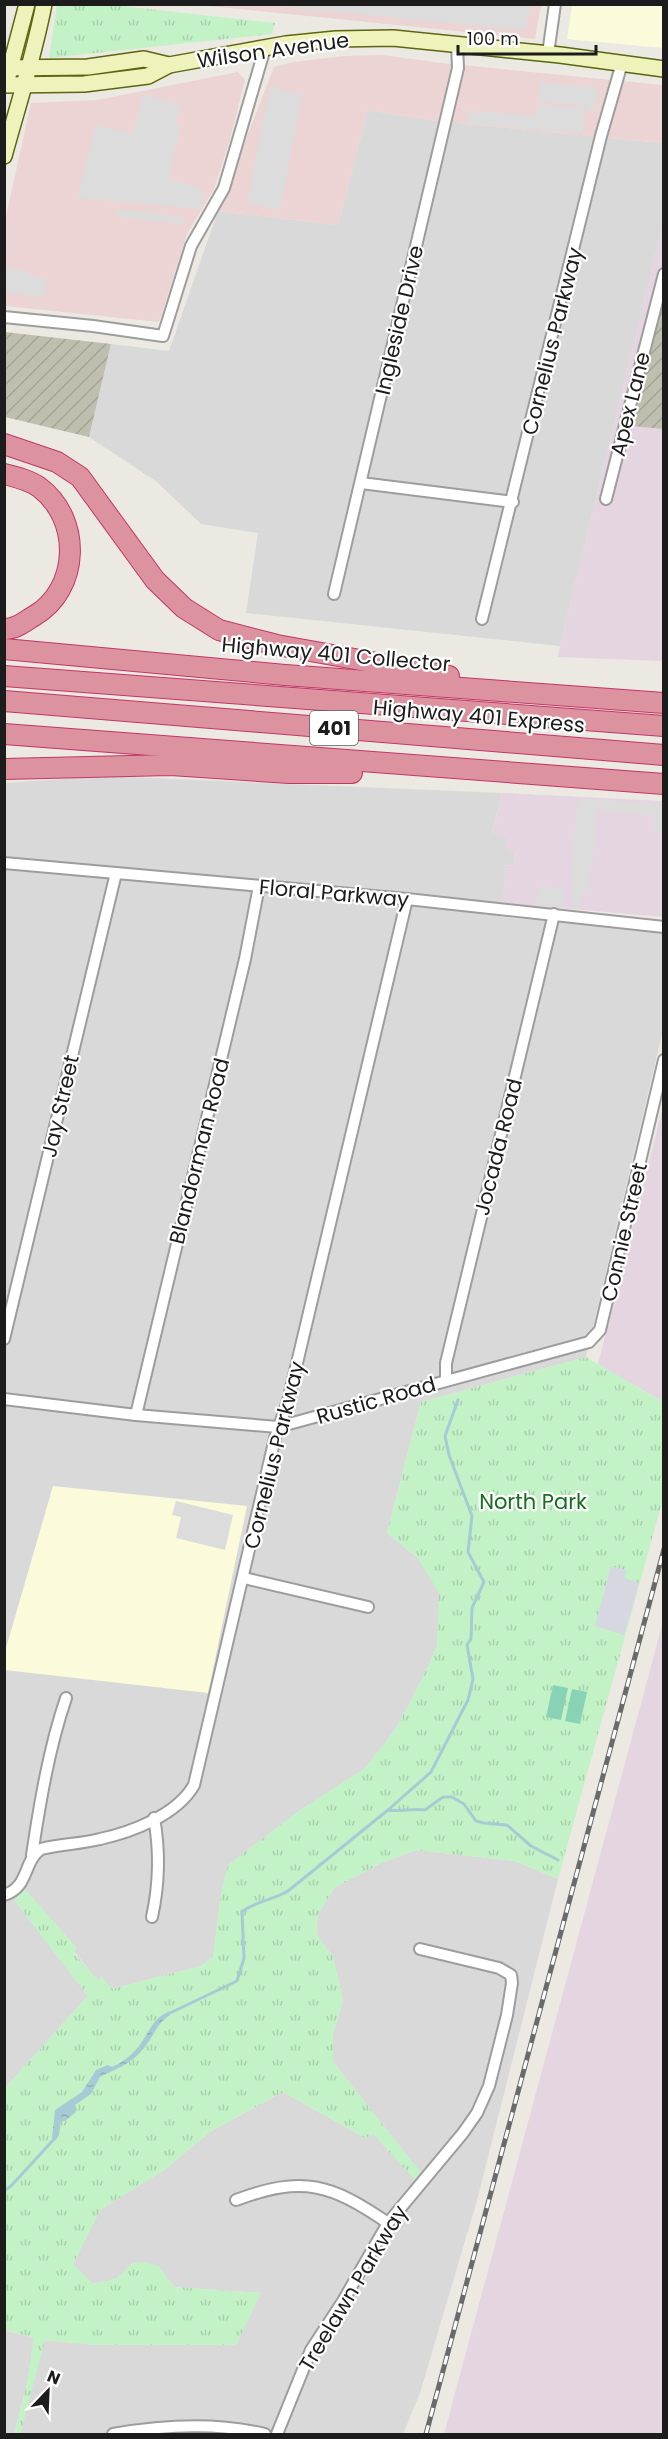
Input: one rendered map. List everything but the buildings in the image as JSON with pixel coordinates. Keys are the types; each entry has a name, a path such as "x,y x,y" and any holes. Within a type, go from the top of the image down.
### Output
{"highway":[{"path":"4,444 57,462 80,477 155,580 184,608 219,630 277,645 461,678 482,690"},
{"path":"4,474 26,480 40,488 67,526 71,541 68,572 58,594 38,614 13,629 4,629"},
{"name":"Highway 401 Collector","path":"4,649 285,675 663,703"},
{"name":"Highway 401 Express","path":"4,676 663,726"},
{"name":"Highway 401 Express","path":"4,701 663,755"},
{"name":"401","path":"8,735 663,784"},
{"path":"4,769 171,765 289,773 483,771"}],"main road":[{"path":"5,86 7,68 27,4"},
{"path":"4,156 23,86 30,69 44,4"},
{"name":"Wilson Avenue","path":"5,86 84,84 148,76 169,65 265,48 336,39 393,38 663,69"},
{"name":"Wilson Avenue","path":"7,68 88,67 144,59 169,65"}],"street":[{"path":"548,54 555,4"},
{"name":"Ingleside Drive","path":"334,594 458,68 457,44"},
{"path":"4,317 163,336 191,246 224,188 265,48"},
{"name":"Cornelius Parkway","path":"482,619 513,502 598,147 622,63"},
{"name":"Apex Lane","path":"606,499 663,274"},
{"path":"361,483 513,502"},
{"name":"Floral Parkway","path":"4,863 407,899 663,927"},
{"name":"Jay Street","path":"4,1340 116,873"},
{"name":"Blandorman Road","path":"136,1415 242,971 260,886"},
{"name":"Cornelius Parkway","path":"32,1855 41,1849 56,1845 100,1839 126,1831 172,1808 188,1795 194,1785 278,1427 288,1401 407,899"},
{"name":"Jocada Road","path":"447,1380 446,1363 554,914"},
{"name":"Connie Street","path":"598,1334 663,1060"},
{"name":"Rustic Road","path":"4,1399 136,1415 278,1427 447,1380 574,1348 588,1342 598,1334"},
{"path":"244,1578 368,1607"},
{"path":"4,1895 18,1886 32,1855 57,1725 66,1698"},
{"path":"152,1917 158,1871 158,1838 154,1818"},
{"name":"Treelawn Parkway","path":"277,2434 311,2350 343,2301 388,2223 464,2133 477,2113 489,2086 507,2015 511,1975 499,1968 420,1949"},
{"path":"236,2200 281,2186 315,2186 352,2200 388,2223"},
{"path":"113,2434 205,2425 232,2427 265,2434"}],"shaded area":[{"path":"199,5 541,5 535,39"},
{"path":"265,5 530,5 526,30"},
{"path":"572,5 663,5 663,48 567,39"},
{"path":"383,55 663,85 663,143 436,121 368,110 338,225 218,211 274,67 294,62 344,56"},
{"path":"238,72 245,80 230,139 214,189 187,234 159,322 5,306 5,221 31,103 97,100"},
{"path":"539,82 598,88 593,111 587,111 587,106 538,101"},
{"path":"270,87 302,94 280,210 247,203"},
{"path":"143,94 181,106 175,123 180,126 169,180 201,187 199,194 204,195 202,209 77,198 96,125 133,134"},
{"path":"537,104 585,108 583,133 467,123 468,110 536,116"},
{"path":"368,110 436,121 663,143 663,224 560,646 246,613 258,533 201,524 157,482 89,437 111,344 169,351 218,211 338,225"},
{"path":"118,209 184,217 183,224 117,217"},
{"path":"663,224 663,661 558,657 560,646"},
{"path":"5,268 28,271 28,276 47,279 44,297 5,292"},
{"path":"663,293 663,429 633,426"},
{"path":"5,332 111,344 89,437 5,417"},
{"path":"105,776 502,793 492,833 507,836 515,853 514,866 506,865 501,917 663,932 663,1030 586,1357 421,1402 387,1533 418,1558 440,1593 437,1646 397,1727 365,1769 299,1811 228,1865 221,1894 213,1957 201,1966 112,1989 102,1978 98,1981 25,1890 15,1901 88,1996 5,2088 5,783"},
{"path":"502,793 663,801 663,917 502,903 506,865 514,866 515,854 505,848 507,836 492,834"},
{"path":"578,799 664,804 663,831 654,830 655,816 597,810 589,891 582,891 581,907 572,906 571,874"},
{"path":"539,886 565,889 562,906 536,904"},
{"path":"663,1106 663,1402 598,1364"},
{"path":"53,1486 247,1506 208,1693 5,1670 4,1655"},
{"path":"176,1501 233,1515 225,1550 176,1538 181,1517 172,1515"},
{"path":"611,1566 626,1570 625,1578 639,1583 624,1635 595,1626"},
{"path":"663,1622 663,2434 444,2434"},
{"path":"416,1850 515,1861 558,1879 478,2197 420,2393 403,2434 20,2434 44,2340 97,2345 236,2345 260,2293 174,2287 158,2266 133,2263 116,2279 93,2284 73,2264 100,2210 164,2170 211,2131 283,2092 365,2138 373,2134 417,2180 421,2173 333,2062 333,2033 343,2001 333,1957 316,1934 318,1914 335,1887 381,1863"},
{"path":"4,2330 34,2338 27,2384 14,2434 5,2434"}],"green space":[{"path":"57,5 113,5 275,23 272,34 49,58"},
{"name":"North Park","path":"586,1357 663,1402 663,1499 558,1879 515,1861 416,1850 381,1863 335,1887 318,1914 316,1934 333,1957 343,2001 333,2033 333,2062 421,2173 416,2181 373,2134 365,2138 283,2092 211,2131 164,2170 100,2210 73,2264 93,2284 116,2279 133,2263 145,2262 158,2266 174,2287 261,2293 236,2345 97,2345 45,2340 20,2434 14,2434 27,2384 34,2338 5,2330 5,2088 88,1996 14,1900 25,1889 77,1948 74,1953 98,1980 102,1977 112,1989 201,1966 213,1957 221,1894 228,1865 299,1811 365,1768 397,1727 437,1646 439,1593 418,1558 387,1533 421,1402"},
{"path":"553,1685 568,1688 561,1720 546,1717"},
{"path":"572,1689 587,1692 580,1724 565,1721"}],"water":[{"path":"170,2011 170,2015 162,2022 139,2054 124,2065 100,2077 91,2094 75,2105 76,2112 65,2121 61,2121 59,2135 55,2140 52,2138 55,2110 82,2092 96,2070 108,2065 112,2067 131,2054 156,2021"}],"waterway":[{"path":"168,2014 237,1981 244,1958 242,1912 288,1891 431,1772 468,1700 473,1679 467,1645 471,1639 472,1608 484,1582 468,1552 472,1516 449,1455 445,1436 458,1400"},
{"path":"388,1810 425,1810 443,1797 452,1797 464,1804 476,1821 507,1825 531,1846 558,1860"},
{"path":"4,2191 56,2137"}],"railway":[{"path":"426,2434 664,1549"}]}
